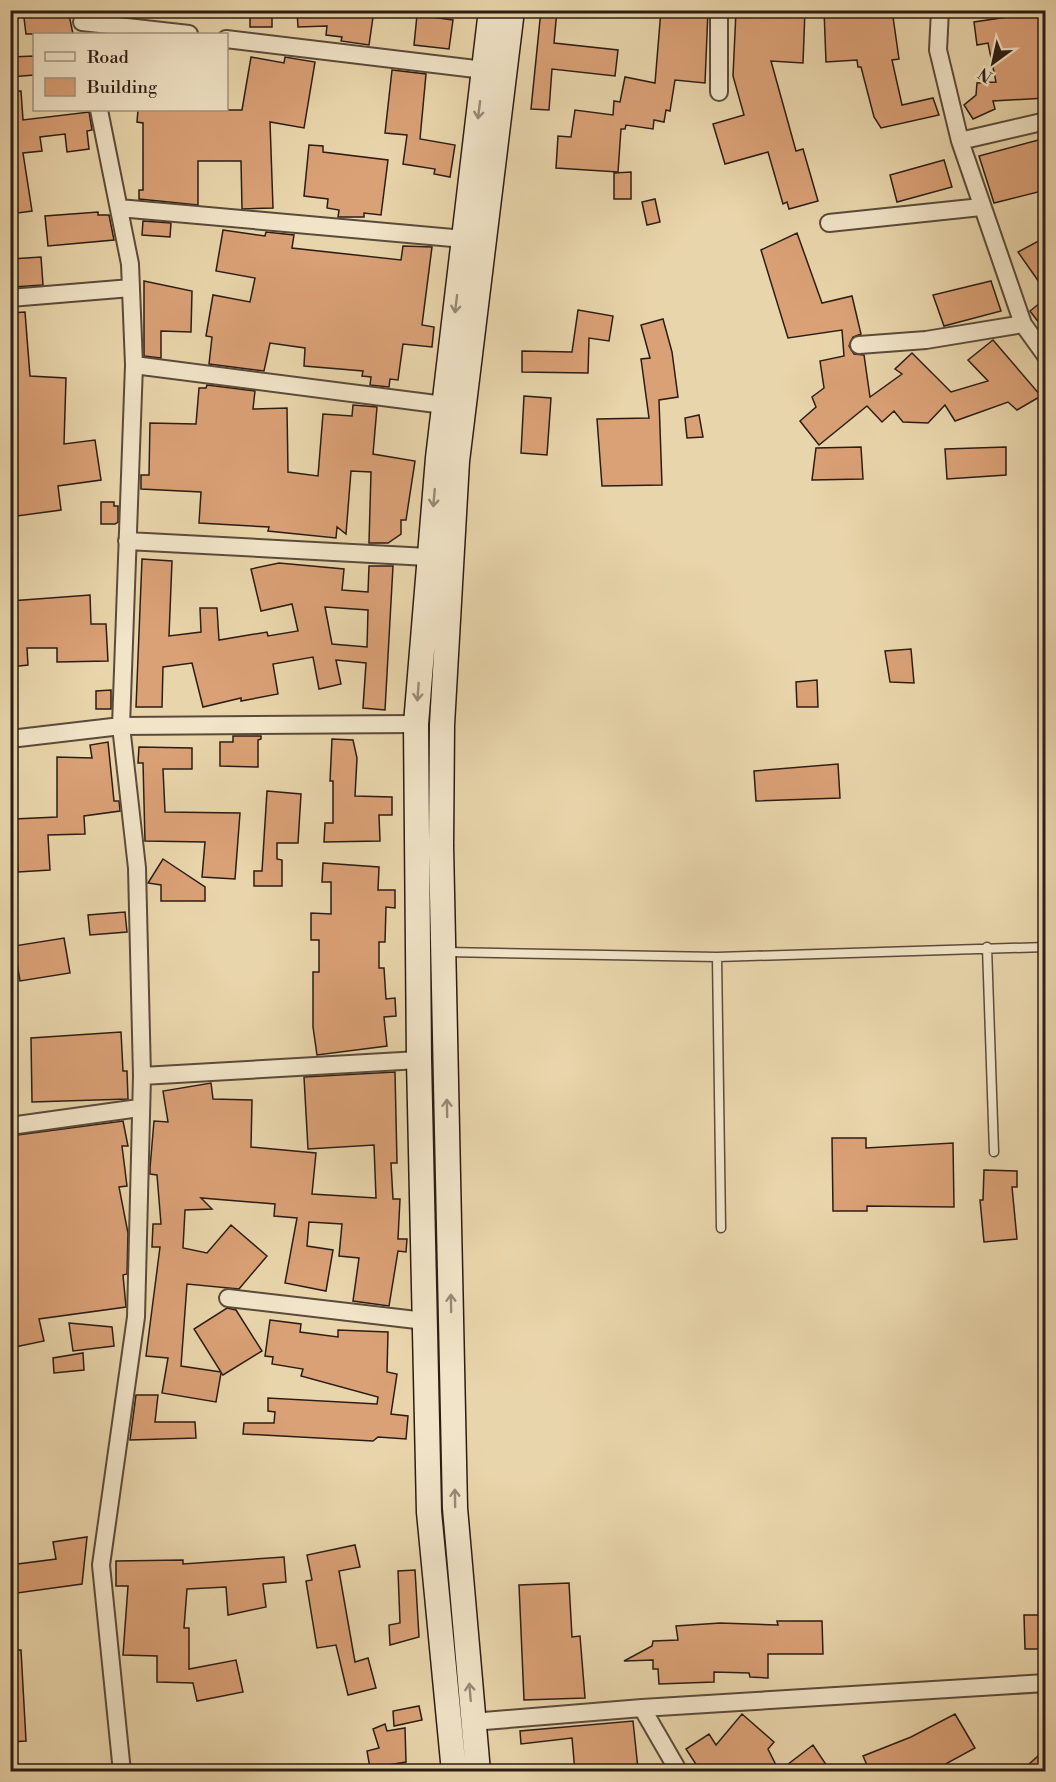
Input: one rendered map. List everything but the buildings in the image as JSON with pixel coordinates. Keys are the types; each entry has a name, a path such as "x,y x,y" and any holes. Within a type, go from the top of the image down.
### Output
{"main road":[{"path":"454,1772 429,1512 419,1060 416,724 428,557 491,10"},
{"path":"478,1772 455,1508 443,952 442,726 457,460 512,10"}],"street":[{"path":"719,10 719,92"},
{"path":"940,10 938,50 960,141 1023,324 1046,356"},
{"path":"83,22 180,33"},
{"path":"228,39 484,70"},
{"path":"99,111 130,264 134,365 120,726 137,868 142,1076 139,1108 136,1317 101,1564 122,1772"},
{"path":"960,141 1046,121"},
{"path":"829,223 981,207"},
{"path":"119,208 464,239"},
{"path":"10,298 131,288"},
{"path":"859,345 926,340 1023,324"},
{"path":"134,365 444,405"},
{"path":"127,541 428,557"},
{"path":"10,739 120,726 416,724"},
{"path":"142,1076 419,1060"},
{"path":"10,1126 139,1108"},
{"path":"228,1298 425,1321"},
{"path":"472,1722 642,1708 1046,1683"},
{"path":"642,1708 679,1772"}],"lane":[{"path":"987,947 994,1152"},
{"path":"443,952 717,957 1046,947"},
{"path":"717,957 721,1228"}]}
